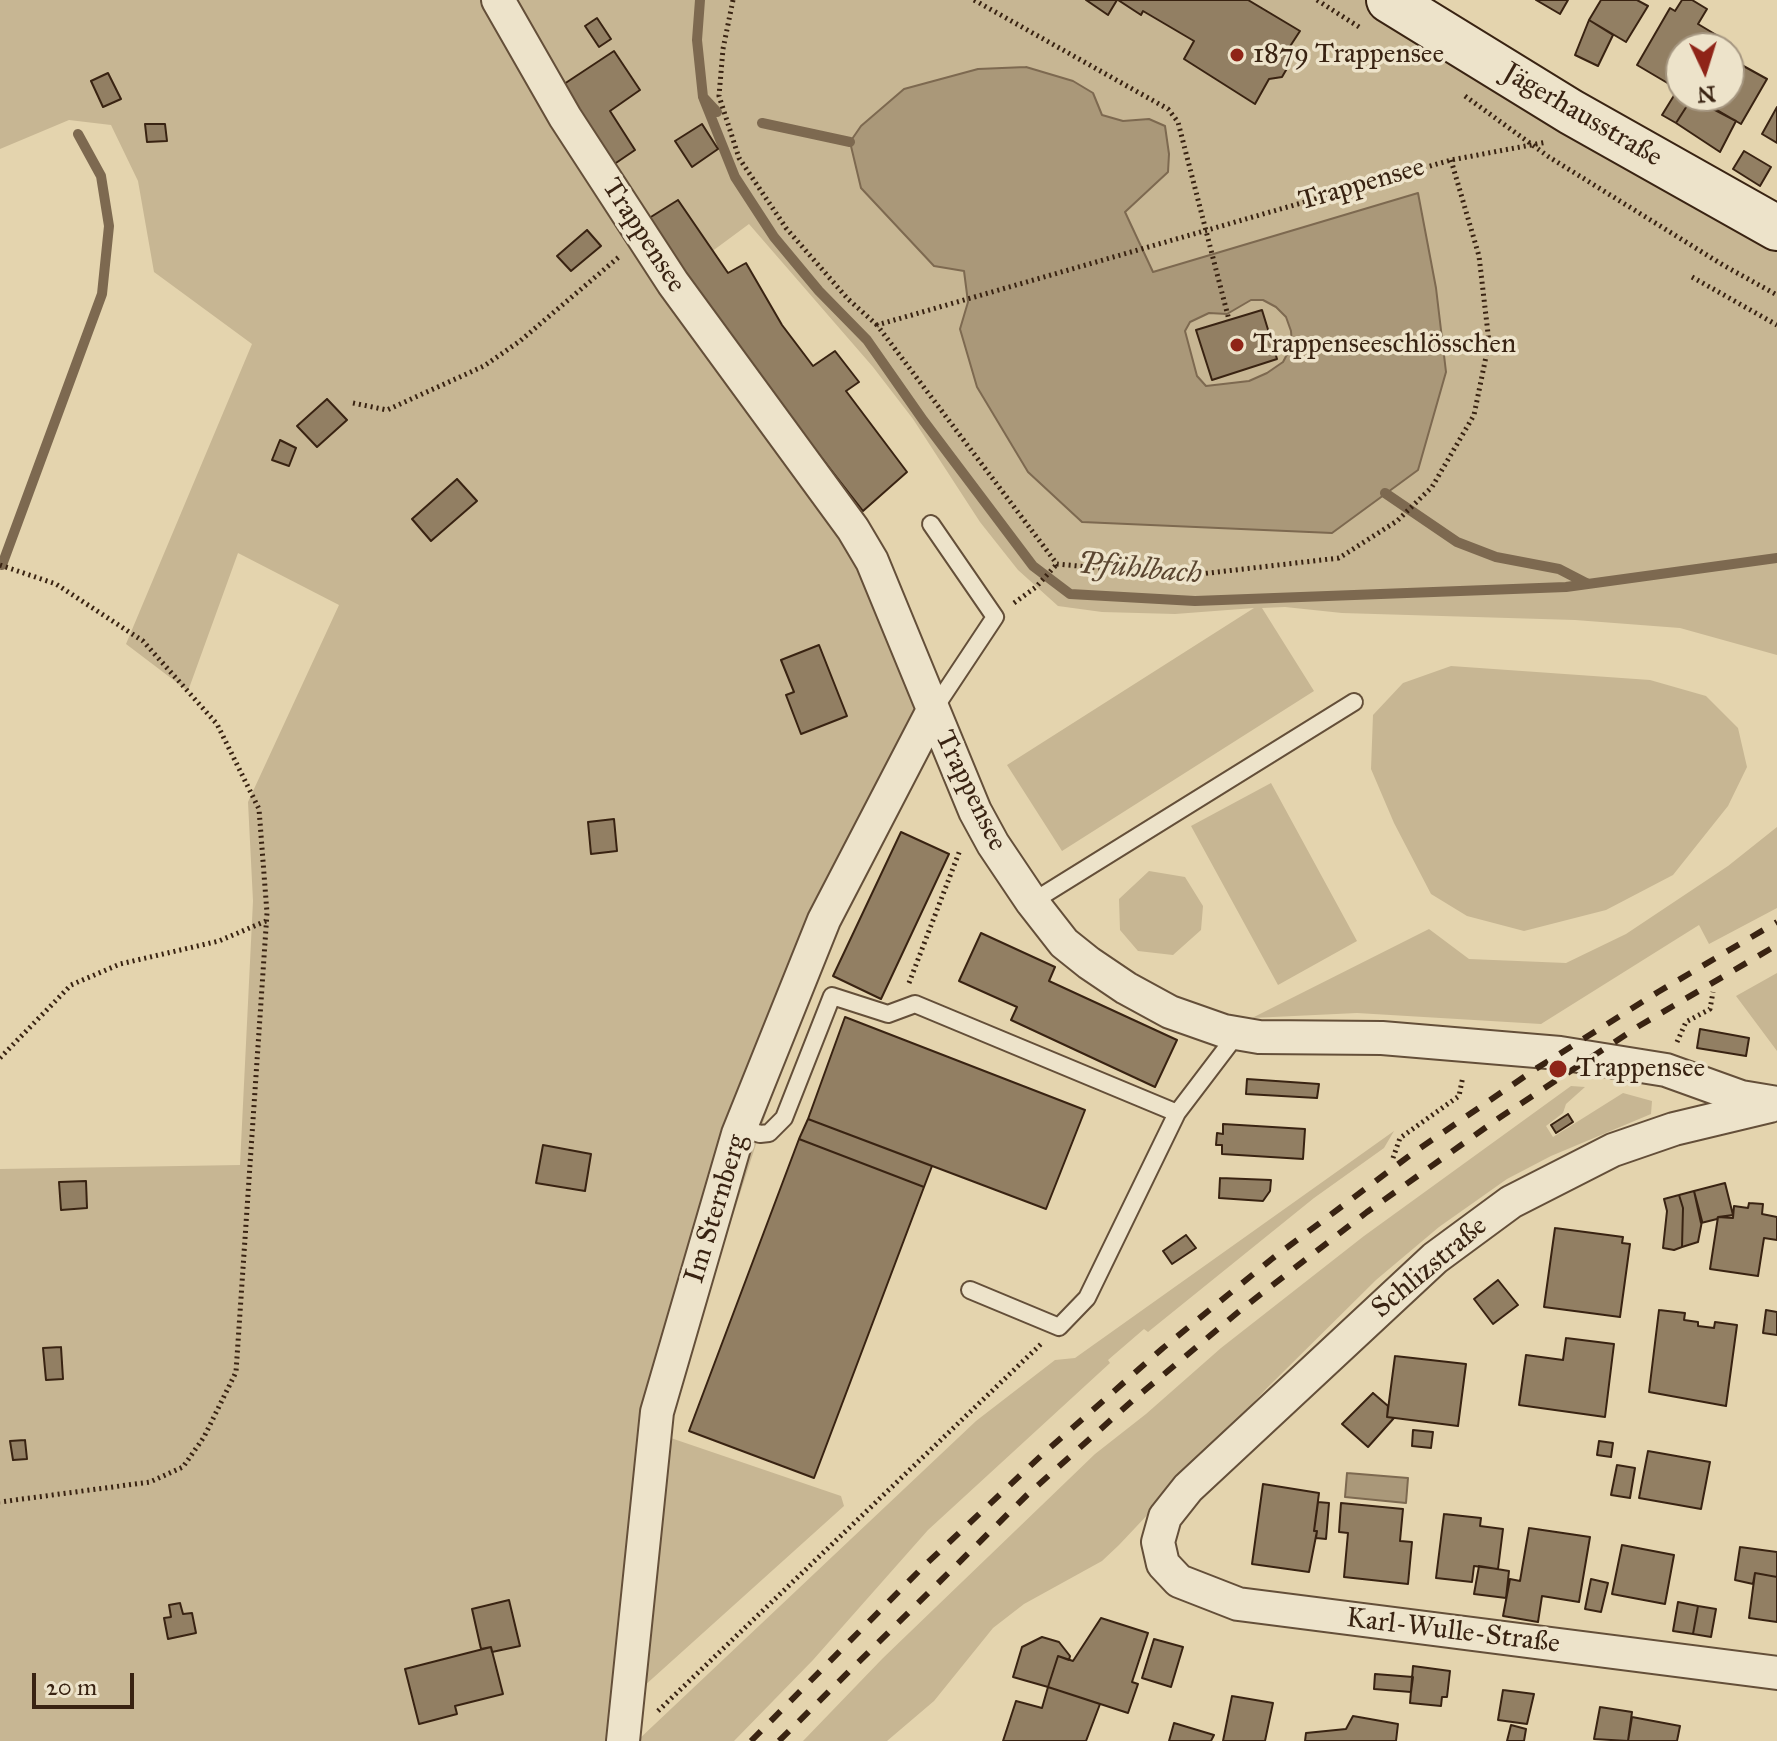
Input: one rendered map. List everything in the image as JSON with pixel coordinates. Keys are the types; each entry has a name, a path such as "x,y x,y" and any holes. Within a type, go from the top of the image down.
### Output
{"street":[{"name":"Trappensee","path":"498,0 565,117 644,239 726,359 818,479 859,540 878,575 975,811 1032,902 1064,943 1126,988 1170,1012 1235,1033 1272,1038 1382,1038 1560,1053 1666,1070 1741,1097 1777,1104"},
{"name":"Jägerhausstraße","path":"1378,16 1571,112 1777,228"},
{"name":"Im Sternberg","path":"623,1741 657,1412 741,1128 824,920 932,712"},
{"name":"Schlizstraße","path":"1158,1542 1165,1517 1188,1488 1435,1258 1511,1202 1613,1150 1674,1129 1777,1104"},
{"name":"Karl-Wulle-Straße","path":"1158,1542 1163,1564 1179,1581 1238,1604 1777,1673"}],"lane":[{"path":"931,524 995,617 932,712"},
{"path":"1032,902 1354,702"},
{"path":"741,1128 760,1134 769,1133 784,1118 832,996 888,1014 915,1004 1177,1113"},
{"path":"970,1290 1059,1327 1087,1298 1177,1113 1235,1033"}],"path":[{"path":"733,0 723,49 719,96 739,158 786,228 848,299 877,325 1057,564 1183,576 1339,558 1397,521 1432,487 1474,415 1489,342 1479,256 1451,160"},
{"path":"974,0 1168,109 1178,122 1229,320"},
{"path":"1317,0 1378,16"},
{"path":"1457,90 1533,144 1723,265 1777,295"},
{"name":"Trappensee","path":"877,325 1451,160 1558,139"},
{"path":"353,403 387,410 484,366 520,341 608,264 644,239"},
{"path":"1692,277 1777,325"},
{"path":"1036,587 1057,564"},
{"path":"0,565 56,584 143,641 217,724 259,809 266,921 236,1372 204,1437 183,1467 150,1482 0,1502"},
{"path":"898,1010 975,811"},
{"path":"0,1058 71,985 120,964 219,941 266,921"},
{"path":"1673,1049 1686,1022 1710,1009 1713,992"},
{"path":"1393,1158 1400,1138 1459,1096 1464,1065"},
{"path":"650,1719 1059,1327"}],"shaded area":[{"path":"0,0 1368,0 1777,240 1777,655 1680,628 1575,620 1262,608 1314,691 1062,851 1007,765 1254,608 1175,614 1102,612 1058,606 1018,570 980,522 913,419 873,367 749,224 672,281 845,517 937,745 902,787 811,974 662,1435 841,1496 844,1506 643,1687 606,1741 0,1741 0,1169 240,1165 253,901 248,802 339,605 238,553 188,691 126,644 252,344 154,272 138,181 111,125 69,120 0,149","holes":["1026,67 1073,81 1093,93 1102,115 1123,121 1149,119 1168,172 1124,212 1153,272 1418,194 1436,288 1446,372 1418,469 1332,533 1082,522 960,329 968,302 964,270 934,266 861,188 850,142 974,70"]},
{"path":"1026,67 1073,81 1093,93 1102,115 1123,121 1149,119 1165,126 1168,172 1125,212 1153,272 1418,193 1436,288 1446,372 1418,470 1332,533 1082,522 1028,472 977,387 960,329 968,302 964,271 934,266 861,188 850,142 861,126 904,89 978,69","holes":["1251,300 1263,300 1286,317 1291,331 1292,345 1283,362 1249,381 1206,386 1197,376 1185,331 1190,322 1209,313 1227,314"]},
{"path":"1251,300 1263,300 1286,317 1292,345 1283,362 1268,373 1249,381 1206,386 1197,376 1184,331 1190,322 1209,313 1227,314"},
{"path":"1451,666 1650,680 1706,696 1738,728 1747,767 1728,806 1673,875 1606,910 1524,931 1467,916 1431,894 1394,823 1371,769 1373,715 1403,683"},
{"path":"1271,783 1357,941 1278,985 1191,826"},
{"path":"1777,827 1777,908 1709,944 1699,925 1541,1024 1357,1013 1252,1018 1429,929 1469,959 1566,963 1626,934 1728,866"},
{"path":"1149,871 1185,877 1203,906 1201,930 1173,955 1138,951 1120,930 1119,899"},
{"path":"1777,973 1777,1051 1736,996"},
{"path":"1571,1086 1585,1087 1566,1104 1563,1113 1546,1126 1553,1137 1623,1093 1652,1101 1651,1114 1551,1156 1507,1179 1439,1227 1376,1280 1267,1388 1102,1561 1024,1604 993,1628 934,1701 887,1741 803,1741 883,1658 1095,1454 1221,1348 1364,1236"},
{"path":"1394,1131 1384,1148 1314,1198 1148,1332 1144,1329 1108,1360 1110,1363 928,1530 813,1660 734,1741 637,1741 976,1421 1055,1360 1075,1358"},
{"path":"1347,1473 1408,1478 1406,1503 1345,1497"}],"building":[{"path":"1086,0 1117,0 1108,15"},
{"name":"1879 Trappensee","path":"1118,0 1248,0 1300,31 1287,51 1289,65 1282,77 1269,79 1255,104 1184,59 1194,41"},
{"path":"1536,0 1568,0 1560,14"},
{"path":"1601,0 1637,0 1648,6 1626,42 1589,20"},
{"path":"1682,0 1692,0 1707,9 1698,24 1711,32 1665,32 1665,82 1637,65 1670,8 1675,11"},
{"path":"597,18 611,39 599,47 585,26"},
{"path":"1589,20 1613,35 1598,66 1575,55"},
{"path":"614,51 640,90 610,111 635,150 610,167 558,88"},
{"path":"1745,67 1767,79 1741,124 1720,112 1745,112"},
{"path":"108,73 121,99 103,107 91,81"},
{"path":"1777,107 1777,143 1762,134"},
{"path":"1665,110 1683,112 1676,123 1662,115"},
{"path":"1683,112 1719,112 1736,121 1720,152 1676,123"},
{"path":"145,124 165,124 167,141 147,142"},
{"path":"702,124 718,149 692,167 675,141"},
{"path":"1744,151 1771,167 1760,186 1733,169"},
{"path":"678,200 728,273 746,263 782,325 813,366 835,351 859,382 846,391 907,472 863,511 694,294 646,220"},
{"path":"587,230 601,246 571,271 557,256"},
{"name":"Trappenseeschlösschen","path":"1262,310 1277,359 1212,380 1196,330"},
{"path":"327,399 347,420 317,447 297,426"},
{"path":"280,440 296,448 289,466 272,460"},
{"path":"457,479 477,501 431,541 412,519"},
{"path":"819,645 847,716 801,734 786,695 794,692 781,660"},
{"path":"614,819 617,851 591,854 588,822"},
{"path":"901,832 949,854 881,999 833,976"},
{"path":"981,933 1055,967 1049,981 1177,1040 1155,1087 1011,1020 1017,1007 959,981"},
{"path":"845,1017 1085,1110 1046,1209 808,1119"},
{"path":"1700,1029 1749,1038 1746,1056 1697,1048"},
{"path":"1247,1079 1319,1084 1317,1098 1246,1094"},
{"path":"1568,1114 1573,1122 1556,1133 1551,1125"},
{"path":"808,1119 932,1166 924,1187 799,1139"},
{"path":"1223,1124 1305,1129 1303,1159 1222,1154 1222,1145 1216,1145 1217,1133 1223,1134"},
{"path":"799,1139 924,1187 814,1478 689,1431"},
{"path":"543,1145 591,1154 585,1191 536,1183"},
{"path":"1220,1178 1271,1180 1270,1191 1263,1201 1219,1198"},
{"path":"86,1181 87,1208 61,1210 59,1182"},
{"path":"1725,1183 1733,1215 1701,1223 1694,1191"},
{"path":"1694,1191 1702,1221 1698,1242 1682,1247 1683,1208 1679,1195"},
{"path":"1679,1195 1683,1208 1682,1247 1674,1250 1663,1248 1667,1211 1664,1199"},
{"path":"1749,1203 1763,1204 1762,1214 1777,1217 1777,1240 1764,1238 1758,1276 1710,1269 1718,1217 1733,1218 1734,1206 1748,1208"},
{"path":"1555,1228 1623,1237 1622,1243 1630,1244 1620,1317 1544,1307"},
{"path":"1186,1235 1196,1248 1172,1264 1163,1251"},
{"path":"1498,1280 1518,1305 1493,1324 1474,1299"},
{"path":"1659,1310 1685,1313 1684,1320 1698,1322 1698,1326 1714,1328 1715,1322 1737,1325 1726,1406 1649,1392"},
{"path":"1766,1310 1777,1312 1777,1335 1763,1333"},
{"path":"1566,1338 1614,1344 1605,1417 1519,1405 1526,1355 1563,1360"},
{"path":"61,1347 63,1379 46,1380 43,1348"},
{"path":"1395,1356 1466,1364 1458,1426 1387,1417"},
{"path":"1373,1393 1388,1406 1387,1417 1394,1418 1368,1447 1342,1424"},
{"path":"1413,1430 1433,1432 1431,1448 1412,1446"},
{"path":"25,1440 27,1459 13,1460 10,1441"},
{"path":"1599,1441 1613,1443 1611,1457 1597,1455"},
{"path":"1648,1451 1710,1462 1701,1509 1639,1498"},
{"path":"1617,1465 1635,1468 1630,1498 1611,1495"},
{"path":"1263,1484 1319,1493 1314,1531 1317,1531 1309,1572 1252,1564"},
{"path":"1318,1502 1329,1503 1326,1539 1316,1538 1317,1531 1314,1531"},
{"path":"1341,1503 1403,1509 1400,1541 1412,1542 1408,1584 1344,1577 1348,1533 1339,1532"},
{"path":"1444,1514 1481,1518 1480,1526 1503,1529 1498,1569 1474,1566 1472,1582 1436,1578"},
{"path":"1529,1528 1590,1537 1579,1602 1542,1596 1538,1622 1503,1616 1510,1579 1520,1581"},
{"path":"1622,1545 1674,1555 1665,1604 1612,1594"},
{"path":"1740,1547 1777,1552 1777,1577 1755,1573 1753,1584 1735,1580"},
{"path":"1479,1566 1509,1571 1506,1598 1474,1594"},
{"path":"1755,1573 1777,1577 1777,1622 1749,1618"},
{"path":"1591,1579 1608,1583 1601,1612 1585,1609"},
{"path":"509,1600 520,1646 492,1652 491,1647 481,1649 472,1609"},
{"path":"1678,1602 1698,1606 1693,1634 1673,1631"},
{"path":"180,1603 183,1614 192,1613 196,1633 168,1639 164,1618 171,1617 169,1605"},
{"path":"1698,1606 1716,1609 1711,1637 1693,1634"},
{"path":"1101,1618 1148,1633 1132,1682 1138,1684 1128,1713 1048,1687 1058,1656 1073,1661"},
{"path":"1042,1637 1059,1642 1070,1656 1069,1660 1058,1656 1048,1687 1013,1677 1022,1647"},
{"path":"1154,1639 1183,1647 1171,1687 1142,1678"},
{"path":"491,1647 503,1694 455,1706 457,1714 419,1724 405,1669"},
{"path":"1413,1666 1450,1671 1447,1697 1442,1697 1441,1706 1410,1703"},
{"path":"1375,1674 1413,1677 1411,1692 1374,1689"},
{"path":"1048,1687 1100,1704 1086,1741 1003,1741 1016,1701 1042,1708"},
{"path":"1503,1690 1534,1694 1527,1724 1498,1720"},
{"path":"1232,1696 1273,1703 1265,1741 1223,1741"},
{"path":"1600,1707 1632,1712 1628,1741 1594,1739"},
{"path":"1353,1716 1398,1724 1396,1741 1305,1741 1306,1733 1346,1729"},
{"path":"1632,1717 1680,1726 1677,1741 1628,1741"},
{"path":"1174,1723 1214,1735 1211,1741 1169,1741"},
{"path":"1511,1725 1526,1729 1524,1741 1507,1741"}],"waterway":[{"path":"700,0 697,40 703,97 717,112"},
{"name":"Pfühlbach","path":"703,97 735,177 774,237 819,291 867,340 1033,566 1070,594 1195,601 1566,587 1777,558"},
{"path":"762,123 850,142"},
{"path":"2,565 102,294 109,226 101,176 78,134"},
{"path":"1385,493 1457,542 1496,557 1559,569 1588,584"}],"railway":[{"path":"751,1741 925,1565 1045,1452 1163,1348 1273,1258 1413,1153 1534,1070 1777,922"},
{"path":"779,1741 1027,1495 1243,1308 1367,1212 1499,1118 1639,1026 1777,945"}],"place":[{"name":"1879 Trappensee","path":"1237,55"},
{"name":"Trappenseeschlösschen","path":"1237,345"},
{"name":"Trappensee","path":"1558,1069"}]}
